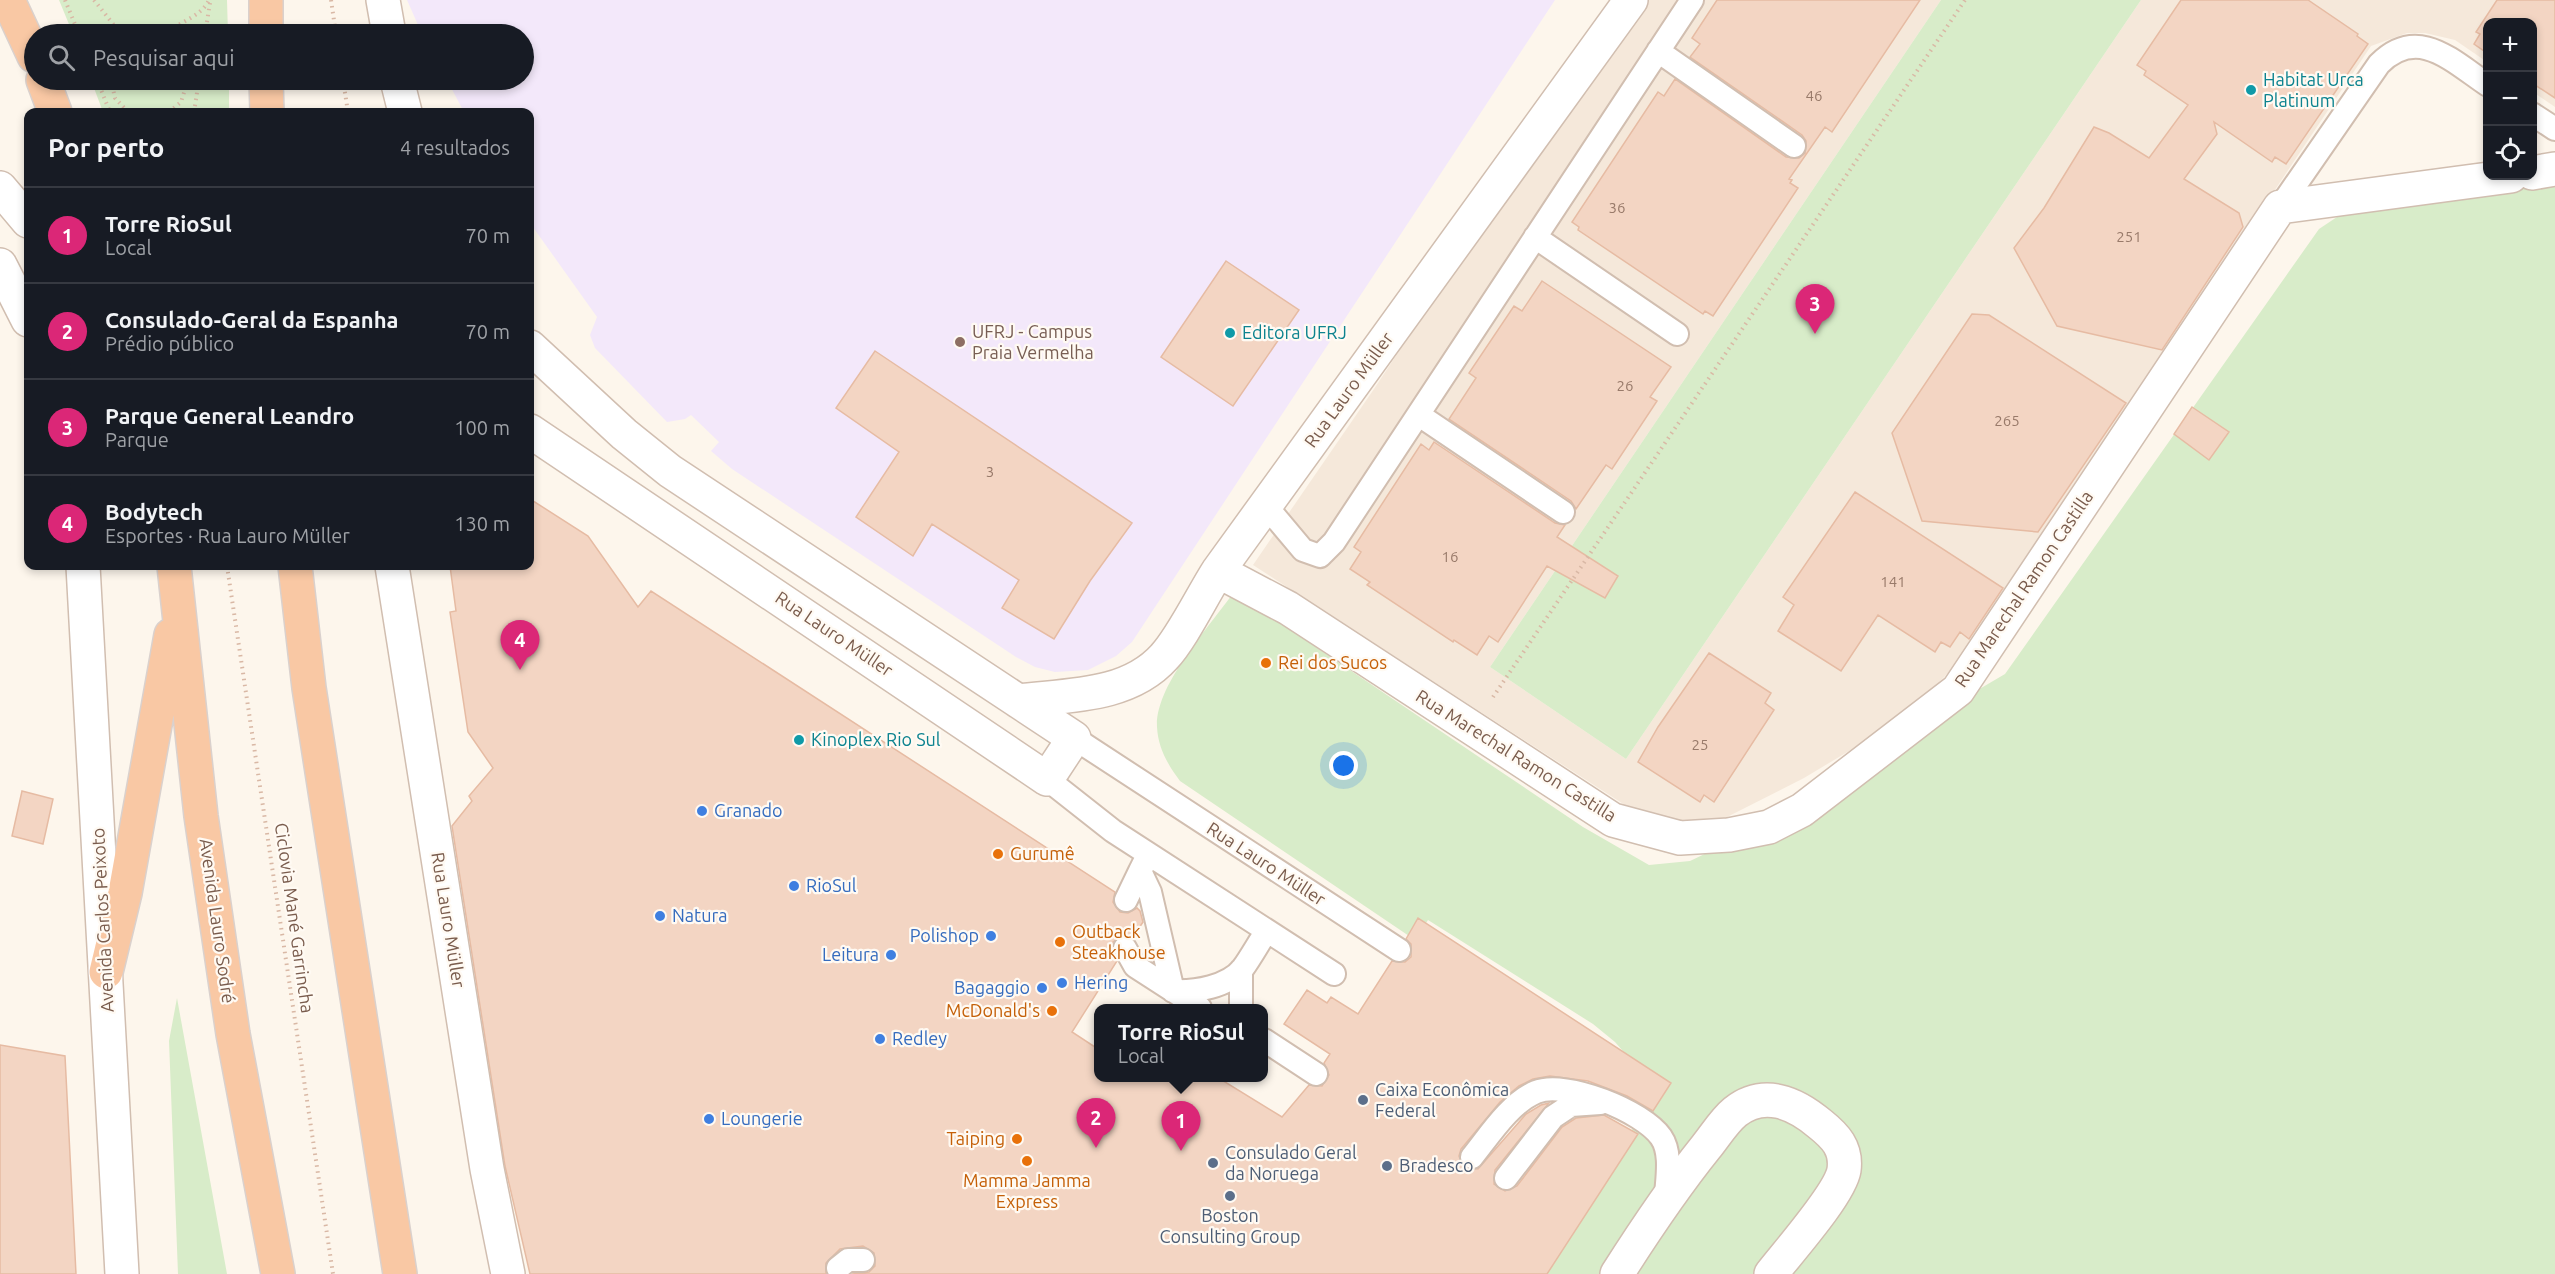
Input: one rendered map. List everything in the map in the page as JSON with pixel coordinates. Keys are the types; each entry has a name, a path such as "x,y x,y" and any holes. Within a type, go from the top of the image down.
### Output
{"highway":[{"path":"8,0 24,34"},
{"path":"266,0 266,24"},
{"path":"47,90 54,108"},
{"path":"266,90 267,108"},
{"path":"295,570 309,688 400,1274"},
{"path":"106,972 125,893 176,577"},
{"name":"Avenida Lauro Sodré","path":"176,577 203,828 233,1034 278,1274"}],"street":[{"path":"383,0 387,24"},
{"name":"Rua Lauro Müller","path":"1018,701 1104,691 1143,677 1166,656 1218,571 1631,0"},
{"path":"400,90 404,108"},
{"path":"2537,172 2555,170"},
{"path":"2280,207 2483,180"},
{"path":"0,188 24,216"},
{"name":"Rua Marechal Ramon Castilla","path":"1218,571 1288,608 1613,820 1680,838 1729,835 1769,827 1802,810 1958,690 2280,207"},
{"path":"0,265 24,312"},
{"name":"Rua Lauro Müller","path":"534,351 624,434 670,471 1074,738"},
{"name":"Rua Lauro Müller","path":"534,434 696,540 1047,779"},
{"path":"696,540 719,504"},
{"name":"Avenida Carlos Peixoto","path":"83,570 122,1274"},
{"name":"Rua Lauro Müller","path":"393,570 486,1158 508,1274"},
{"path":"1047,779 1074,738"},
{"path":"1617,1274 1666,1196 1734,1113 1756,1100 1779,1100 1801,1108 1838,1138 1844,1156 1844,1172 1833,1192 1771,1274"}],"lane":[{"path":"1266,506 1303,550 1320,556 1334,542 1692,0"},
{"path":"2280,207 2379,64 2389,55 2401,48 2414,46 2429,48 2483,82"},
{"path":"1658,51 1794,146"},
{"path":"2537,117 2555,129"},
{"path":"1535,237 1677,334"},
{"path":"1419,415 1563,512"},
{"name":"Rua Lauro Müller","path":"1074,738 1399,950"},
{"name":"Rua Lauro Müller","path":"1047,779 1113,831 1144,863 1266,932 1334,974"},
{"path":"1126,900 1144,863"},
{"path":"1144,863 1173,992"},
{"path":"1173,992 1190,992 1208,988 1241,970 1266,932"},
{"path":"1125,948 1135,966 1193,1004"},
{"path":"1240,1004 1241,970"},
{"path":"1268,1043 1316,1074"},
{"path":"1472,1157 1512,1110 1535,1092 1553,1088 1569,1089 1607,1103 1642,1120 1662,1139 1668,1161 1666,1196"},
{"path":"1506,1178 1553,1117 1579,1103 1607,1103"},
{"path":"838,1268 848,1260 863,1260"}],"path":[{"path":"65,0 75,24"},
{"path":"94,0 113,24"},
{"path":"178,24 203,11 210,0"},
{"path":"206,24 210,0"},
{"path":"331,0 335,24"},
{"path":"1472,727 1965,0"},
{"path":"101,90 108,108"},
{"path":"113,90 115,98 124,108"},
{"path":"174,108 181,102 185,90"},
{"path":"195,108 197,90"},
{"path":"345,90 347,108"},
{"name":"Ciclovia Mané Garrincha","path":"228,570 333,1274"}],"shaded area":[{"name":"UFRJ - Campus Praia Vermelha","path":"407,0 1555,0 1132,642 1116,656 1088,670 1055,672 1035,667 1016,657 732,469 711,451 719,442 691,415 685,419 667,422 595,348 590,335 597,317 534,229 534,108 462,108 452,90 534,90 534,24 418,24"},
{"path":"1631,0 1941,0 1490,667 1626,759 2141,0 2555,0 2555,107 2537,95 2537,18 2483,18 2483,59 2455,40 2425,33 2407,33 2371,46 1972,643 1947,674 1920,702 1864,742 1804,778 1725,818 1680,823 1645,816 1628,807 1253,565 1374,389"}],"green space":[{"path":"59,0 227,0 228,24 69,24"},
{"path":"1941,0 2141,0 1626,759 1490,667"},
{"path":"95,90 229,90 229,108 102,108"},
{"path":"2555,170 2555,1274 1541,1274 1649,1103 1650,1082 1615,1042 1593,1024 1428,920 1415,940 1180,781 1164,756 1157,727 1165,693 1186,656 1234,592 1583,827 1649,865 1690,861 1734,840 1857,761 2005,674 2319,229 2346,211 2504,180 2537,180 2537,174"},
{"path":"177,998 227,1274 178,1274 169,1041"}],"building":[{"path":"1717,0 1920,0 1832,132 1825,127 1789,179 1792,180 1790,183 1798,188 1713,316 1705,311 1703,314 1578,230 1579,227 1572,222 1658,92 1664,96 1675,79 1786,157 1799,158 1805,153 1806,141 1802,135 1690,57 1700,44 1692,38"},
{"path":"2181,0 2308,0 2358,34 2357,36 2368,44 2286,164 2275,157 2272,162 2214,122 2217,134 2184,179 2239,213 2243,227 2162,350 2057,326 2014,248 2044,208 2094,127 2109,133 2149,158 2188,105 2144,75 2146,71 2137,65"},
{"path":"2497,0 2555,0 2555,98 2537,86 2537,18 2485,18"},
{"path":"2483,21 2483,50 2474,44 2480,34 2476,32"},
{"name":"Editora UFRJ","path":"1226,261 1299,310 1233,406 1161,357"},
{"path":"1542,281 1671,367 1650,397 1657,401 1612,469 1606,465 1576,509 1571,501 1449,419 1476,378 1469,373 1514,306 1522,311"},
{"path":"1972,314 1989,315 2126,403 2038,532 1922,521 1892,433"},
{"path":"875,351 1132,523 1090,581 1054,639 1002,608 1019,580 932,524 913,556 856,517 899,452 836,408"},
{"path":"2192,407 2229,432 2209,460 2174,434"},
{"path":"1434,442 1555,523 1565,525 1557,537 1618,576 1605,598 1547,566 1498,642 1489,636 1477,655 1454,640 1453,642 1367,585 1370,582 1350,569 1361,552 1354,547 1421,444 1429,450"},
{"path":"1855,492 2003,588 1969,639 1960,632 1950,647 1941,642 1935,652 1878,615 1841,671 1778,631 1794,605 1783,597"},
{"name":"RioSul","path":"534,502 588,536 638,607 651,591 1115,892 1113,902 1120,912 1128,913 1137,908 1143,922 1133,937 1125,935 1113,942 1112,948 1117,961 1072,1032 1094,1046 1094,1082 1225,1082 1282,1117 1309,1085 1322,1086 1329,1075 1324,1063 1330,1054 1284,1024 1307,990 1327,1003 1331,997 1358,1014 1392,961 1405,962 1411,957 1411,944 1406,939 1418,918 1671,1083 1653,1111 1627,1096 1588,1081 1550,1076 1533,1079 1519,1086 1500,1102 1461,1149 1459,1156 1463,1167 1478,1169 1526,1114 1549,1103 1495,1170 1494,1184 1505,1191 1517,1186 1562,1127 1576,1118 1604,1115 1638,1134 1547,1274 852,1274 869,1272 875,1266 874,1253 863,1246 840,1249 826,1263 826,1274 530,1274 505,1166 452,826 472,801 469,796 493,768 468,732 450,612 456,611 451,570 534,570"},
{"path":"1709,653 1771,693 1765,703 1774,710 1714,802 1704,795 1700,802 1638,762 1658,727"},
{"path":"22,791 53,799 43,844 12,836"},
{"path":"0,1045 65,1056 76,1274 0,1274"}],"place":[{"name":"Habitat Urca Platinum","path":"2251,90"},
{"name":"Editora UFRJ","path":"1230,333"},
{"name":"Parque General Leandro","path":"1815,334"},
{"name":"UFRJ - Campus Praia Vermelha","path":"960,342"},
{"name":"Rei dos Sucos","path":"1266,663"},
{"name":"Bodytech","path":"520,670"},
{"name":"Kinoplex Rio Sul","path":"799,740"},
{"name":"Granado","path":"702,811"},
{"name":"Gurumê","path":"998,854"},
{"name":"RioSul","path":"794,886"},
{"name":"Natura","path":"660,916"},
{"name":"Polishop","path":"991,936"},
{"name":"Outback Steakhouse","path":"1060,942"},
{"name":"Leitura","path":"891,955"},
{"name":"Hering","path":"1062,983"},
{"name":"Bagaggio","path":"1042,988"},
{"name":"McDonald's","path":"1052,1011"},
{"name":"Redley","path":"880,1039"},
{"name":"Caixa Econômica Federal","path":"1363,1100"},
{"name":"Loungerie","path":"709,1119"},
{"name":"Taiping","path":"1017,1139"},
{"name":"Consulado-Geral da Espanha","path":"1096,1148"},
{"name":"Torre RioSul","path":"1181,1151"},
{"name":"Mamma Jamma Express","path":"1027,1161"},
{"name":"Consulado Geral da Noruega","path":"1213,1163"},
{"name":"Bradesco","path":"1387,1166"},
{"name":"Boston Consulting Group","path":"1230,1196"}]}
